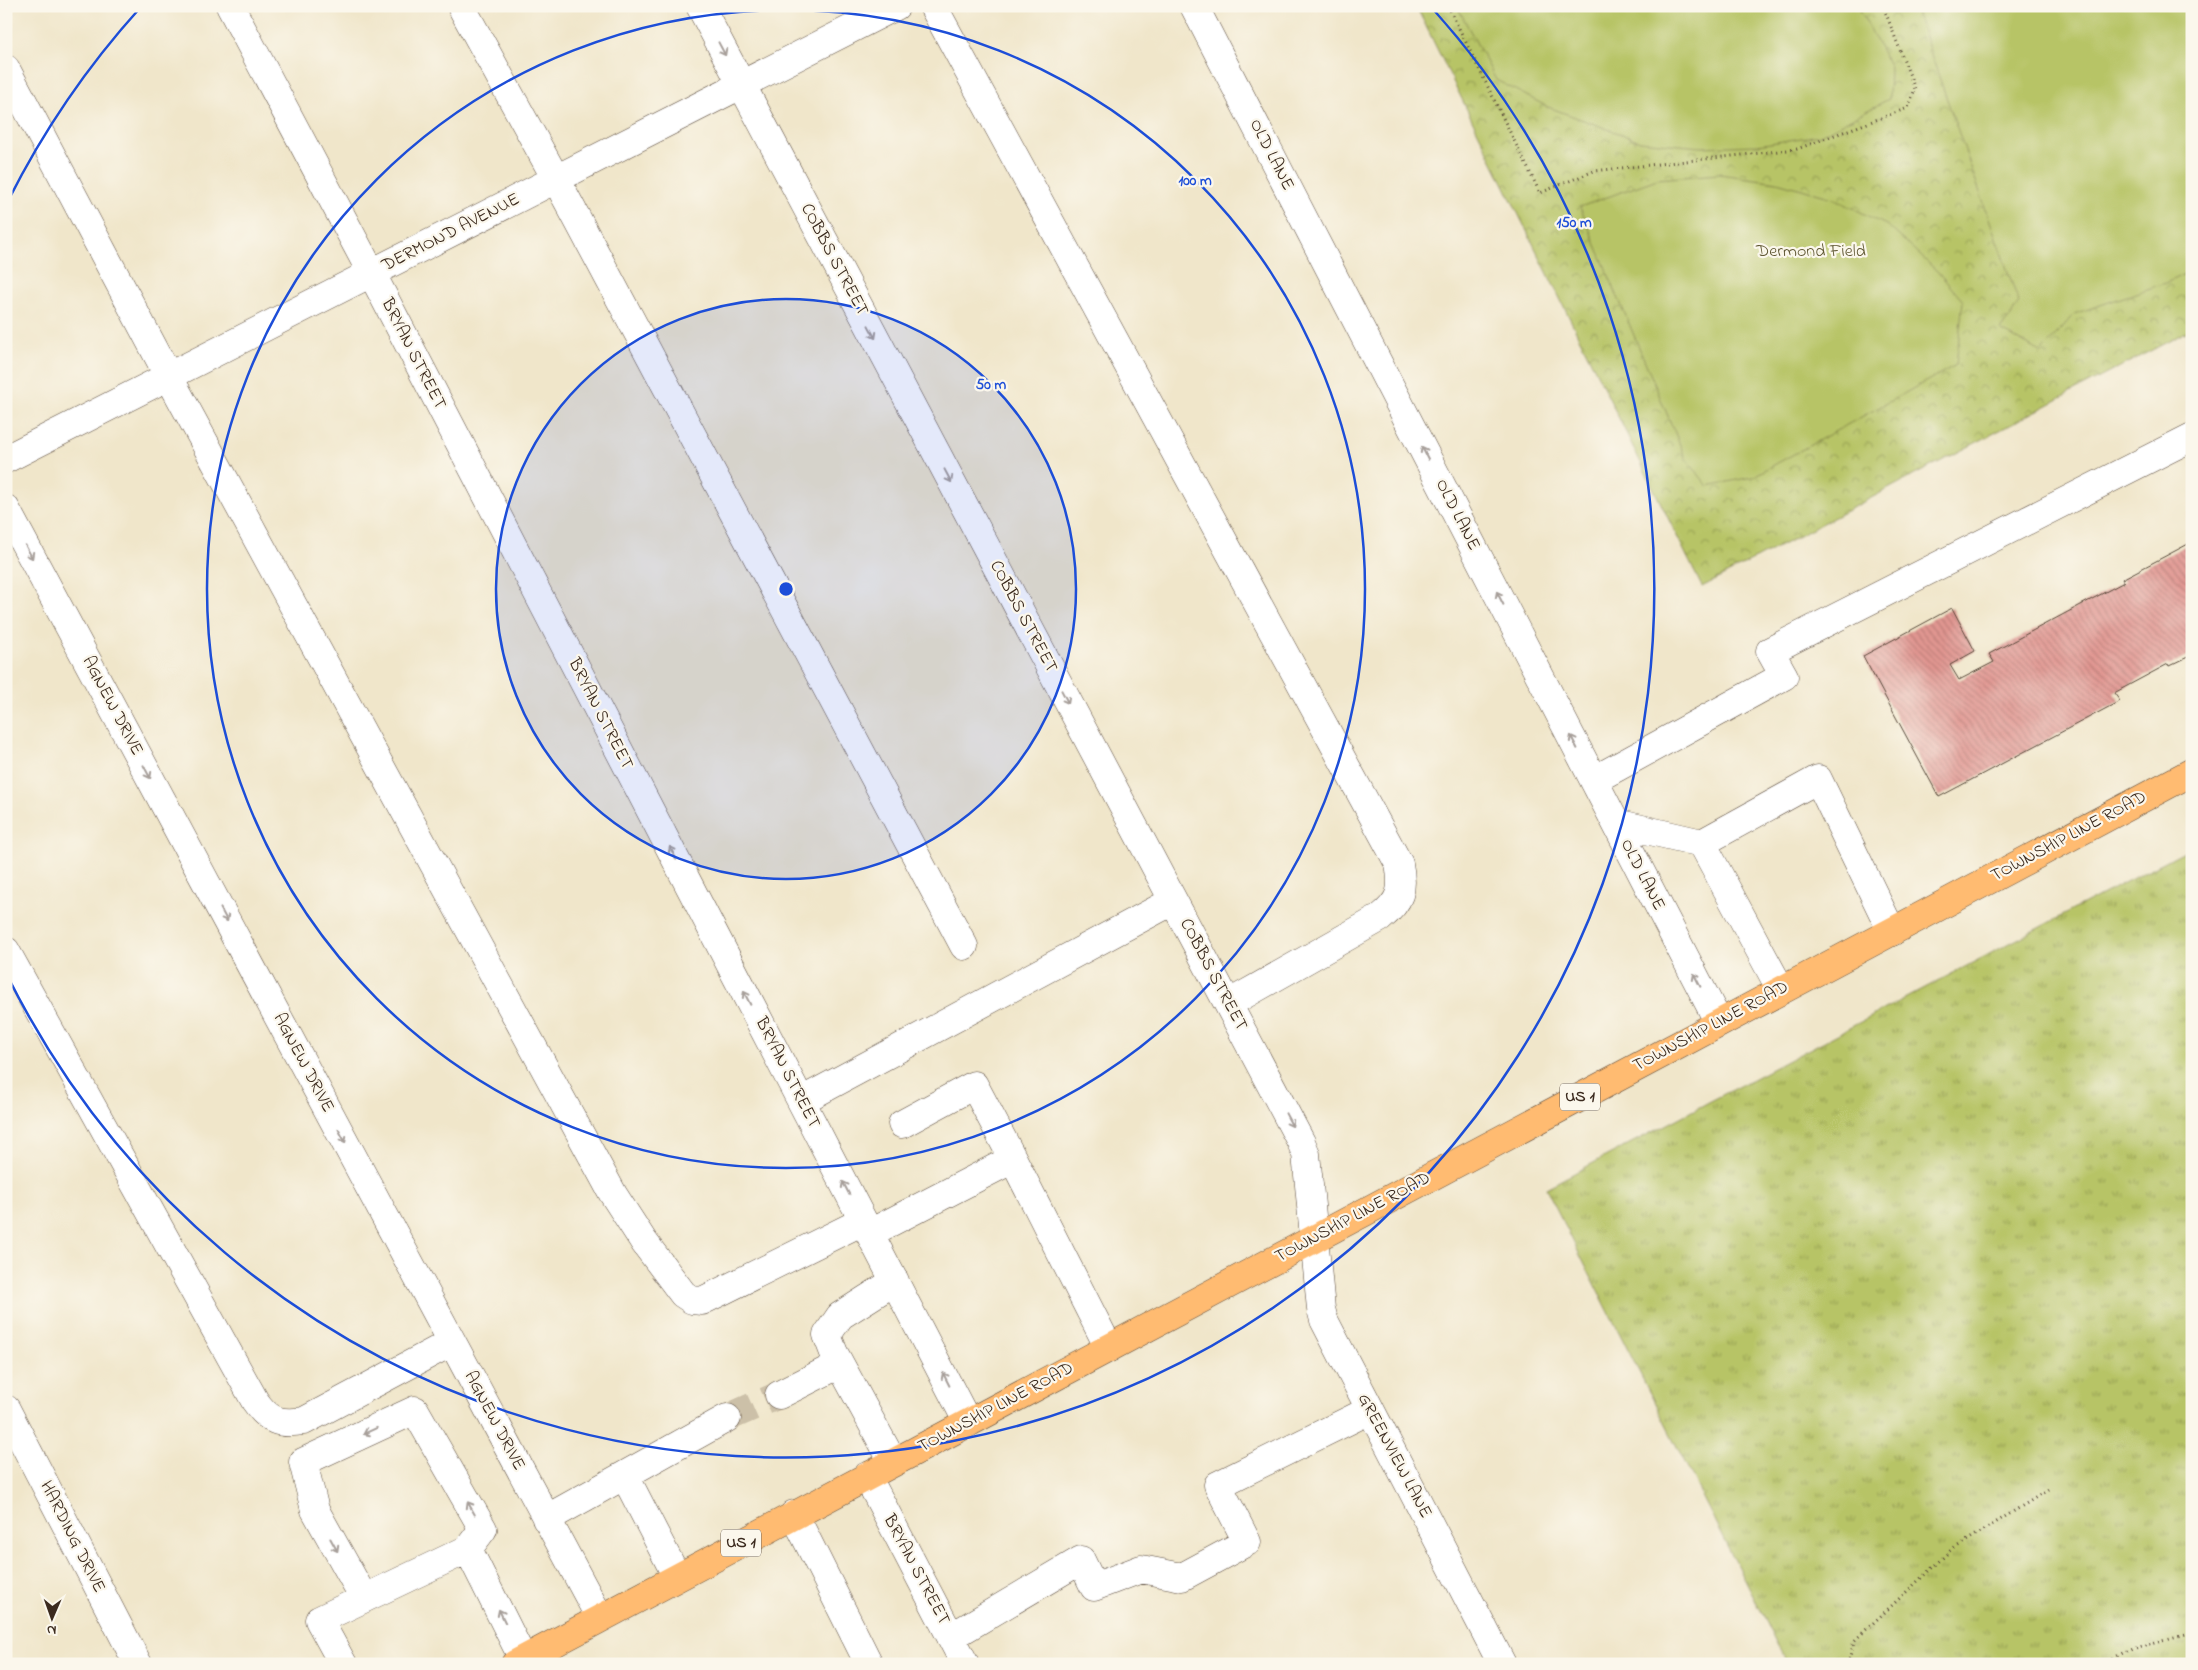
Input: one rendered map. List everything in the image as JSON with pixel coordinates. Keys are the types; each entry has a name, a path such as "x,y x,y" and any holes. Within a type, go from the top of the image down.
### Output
{"highway":[{"name":"TOWNSHIP LINE ROAD","path":"519,1662 794,1514 2192,772"}],"street":[{"name":"BRYAN STREET","path":"230,6 372,274 968,1422"},
{"path":"461,6 556,180 964,946"},
{"name":"COBBS STREET","path":"700,6 1306,1154 1315,1238"},
{"name":"DERMOND AVENUE","path":"6,459 896,6"},
{"path":"933,6 1399,864 1402,882 1400,897 1391,909 1380,918 1228,1004"},
{"name":"OLD LANE","path":"1194,6 1719,1023"},
{"path":"6,69 170,377 614,1194 644,1242 683,1294 692,1300 702,1301 711,1298 1013,1159"},
{"path":"1594,780 1784,676 1770,651 2192,437"},
{"name":"AGNEW DRIVE","path":"6,509 600,1618"},
{"path":"1616,823 1702,842 1818,779 1892,932"},
{"path":"1702,842 1781,990"},
{"path":"801,1101 1174,901"},
{"path":"6,951 245,1384 263,1412 275,1421 289,1423 304,1421 452,1342"},
{"path":"902,1124 974,1085 1109,1348"},
{"name":"GREENVIEW LANE","path":"1315,1238 1321,1309 1324,1320 1502,1664"},
{"path":"893,1462 840,1364 827,1335 840,1316 895,1281"},
{"path":"779,1395 840,1364"},
{"name":"HARDING DRIVE","path":"6,1409 138,1664"},
{"path":"342,1664 319,1620 468,1549 483,1528 415,1410 304,1462 315,1510 364,1598"},
{"path":"951,1637 1081,1560 1094,1587 1141,1569 1182,1577 1190,1573 1247,1542 1218,1485 1370,1410"},
{"path":"546,1519 728,1418"},
{"path":"625,1476 677,1577"},
{"name":"BRYAN STREET","path":"867,1476 965,1664"},
{"path":"794,1514 869,1664"},
{"path":"468,1549 519,1662"}],"path":[{"path":"1448,6 1540,192 1594,171 1796,149 1908,108 1914,89 1883,6"},
{"path":"1848,1664 1854,1641 1950,1551 2048,1490"},
{"path":"2104,1664 2134,1648 2192,1632"}],"green space":[{"name":"Dermond Field","path":"1416,6 2192,6 2192,329 1702,587"},
{"path":"1457,6 1858,6 1890,67 1889,99 1820,135 1758,145 1700,147 1640,141 1548,107 1496,80"},
{"path":"1914,6 2192,6 2192,270 2168,282 2074,314 2041,352 2000,330 2019,303"},
{"path":"1719,174 1777,182 1833,198 1888,226 1937,271 1963,301 1956,365 1752,477 1708,486 1686,459 1580,207 1657,179"},
{"path":"2192,847 2192,1664 1787,1664 1546,1188"}],"building":[{"path":"2192,542 2192,655 2169,666 2168,664 2114,693 2120,701 1939,797 1863,656 1952,608 1975,651 1950,665 1959,680 1994,662 1989,654 2124,582 2122,579"}],"tunnel":[{"path":"727,1418 779,1395"}]}
